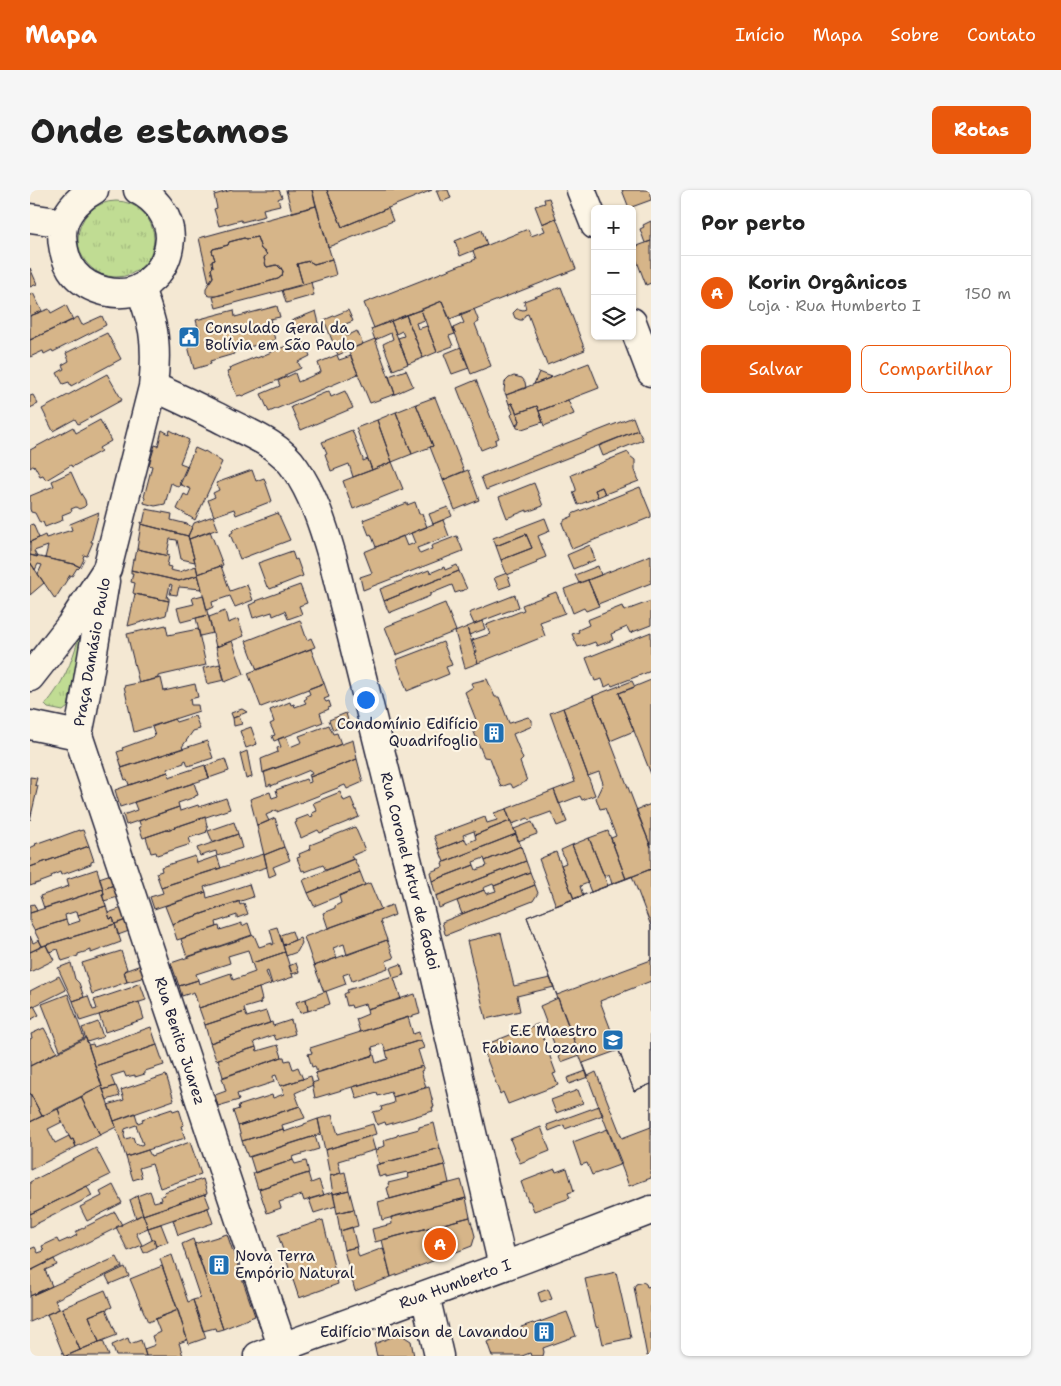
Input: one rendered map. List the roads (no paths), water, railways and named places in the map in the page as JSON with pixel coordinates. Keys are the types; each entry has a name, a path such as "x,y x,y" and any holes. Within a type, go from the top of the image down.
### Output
{"street":[{"path":"94,190 76,203 64,223 63,246 67,261 75,274 86,284 99,290 114,293 129,292 140,288 155,276 164,264 169,249 170,234 166,218 158,205 147,194 138,190"},
{"path":"581,190 591,215"},
{"path":"30,218 64,223"},
{"path":"30,677 70,626 107,569 153,386 153,332 140,288"},
{"path":"636,333 651,372"},
{"name":"Rua Coronel Artur de Godoi","path":"153,386 278,449 294,467 311,497 323,526 429,948 503,1266"},
{"name":"Praça Damásio Paulo","path":"78,735 107,569"},
{"path":"30,724 78,735"},
{"name":"Rua Benito Juarez","path":"78,735 270,1351"},
{"name":"Rua Humberto I","path":"270,1351 651,1210"},
{"path":"425,1295 439,1356"}],"place":[{"name":"Consulado Geral da Bolívia em São Paulo","path":"189,337"},
{"name":"Condomínio Edifício Quadrifoglio","path":"494,733"},
{"name":"E.E Maestro Fabiano Lozano","path":"613,1040"},
{"name":"Korin Orgânicos","path":"440,1244"},
{"name":"Nova Terra Empório Natural","path":"219,1265"},
{"name":"Edifício Maison de Lavandou","path":"544,1332"}]}
